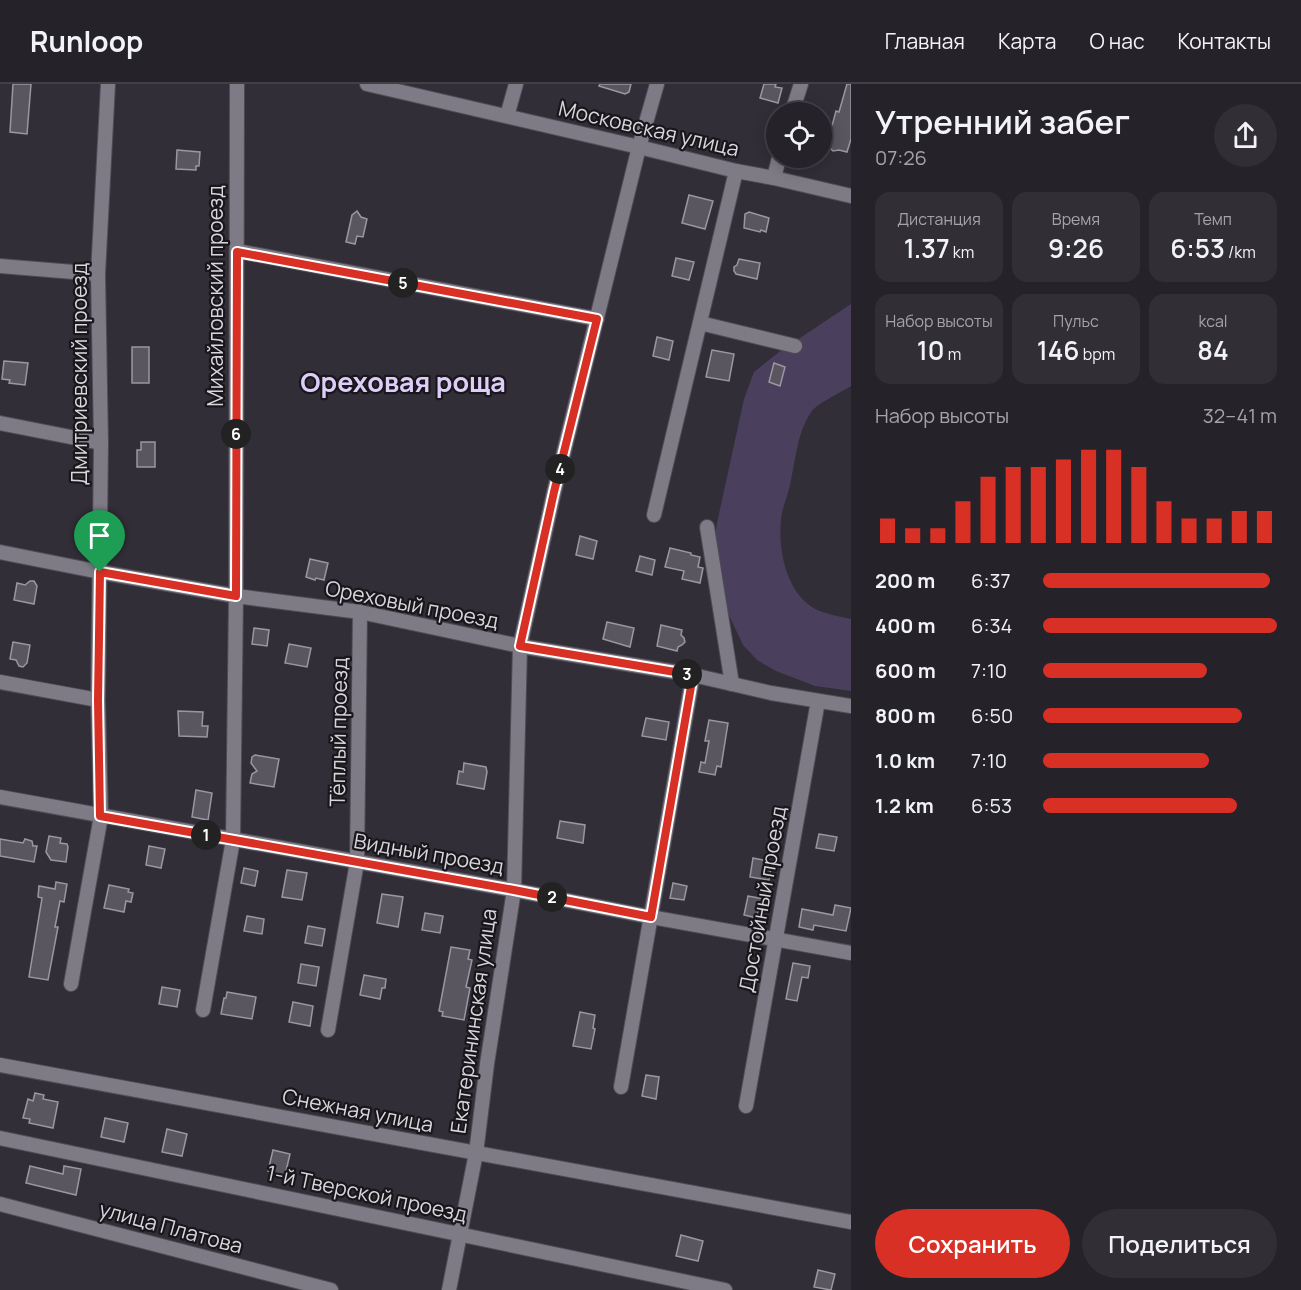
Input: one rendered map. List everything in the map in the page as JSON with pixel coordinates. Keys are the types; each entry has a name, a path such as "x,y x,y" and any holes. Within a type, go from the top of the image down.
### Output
{"street":[{"name":"Дмитриевский проезд","path":"71,984 100,816 98,700 101,443 98,274 108,84"},
{"name":"Михайловский проезд","path":"203,1010 233,840 237,84"},
{"path":"507,116 516,84"},
{"name":"Екатерининская улица","path":"449,1290 476,1153 514,890 520,646 554,492 639,147 657,84"},
{"path":"795,102 801,84"},
{"name":"Московская улица","path":"376,85 736,171 851,196"},
{"path":"774,178 777,168"},
{"path":"654,515 736,171"},
{"path":"237,252 597,319"},
{"path":"0,266 98,274"},
{"path":"700,323 795,346"},
{"path":"0,423 101,443"},
{"path":"707,527 732,684"},
{"name":"Ореховый проезд","path":"0,552 236,596 360,612 520,646 693,675 771,693 851,706"},
{"name":"Тёплый проезд","path":"328,1030 357,862 360,612"},
{"path":"621,1087 693,675"},
{"path":"0,682 98,700"},
{"name":"Достойный проезд","path":"746,1106 818,701"},
{"name":"Видный проезд","path":"0,797 851,953"},
{"name":"Снежная улица","path":"0,1065 851,1222"},
{"name":"1-й Тверской проезд","path":"0,1138 725,1290"},
{"name":"улица Платова","path":"0,1204 331,1290"}],"shaded area":[{"path":"851,304 851,386 819,405 807,418 798,444 780,531 783,556 790,580 803,600 821,611 851,619 851,691 815,686 776,671 757,660 743,645 724,605 714,543 744,399 754,372 779,352"}],"building":[{"path":"13,84 31,84 27,134 10,132"},
{"path":"600,84 631,84 629,92 625,94 599,86"},
{"path":"764,84 776,84 775,87 782,88 778,102 760,98"},
{"path":"847,84 851,84 851,139 847,152 832,150 832,126 836,111 839,112"},
{"path":"177,150 200,152 199,166 196,166 196,170 176,169"},
{"path":"689,195 713,201 705,229 682,223"},
{"path":"357,211 361,217 367,219 363,237 357,236 355,244 346,242 352,215"},
{"path":"749,212 769,218 766,232 744,228 745,214"},
{"path":"676,258 694,262 689,280 672,276"},
{"path":"739,259 760,263 757,279 736,274 734,267"},
{"path":"657,337 673,341 669,360 653,356"},
{"path":"132,347 149,347 149,383 132,383"},
{"path":"712,350 734,354 729,381 706,377"},
{"path":"4,361 28,363 25,385 9,383 10,380 2,379"},
{"path":"774,363 785,367 780,386 769,382"},
{"path":"141,442 155,442 155,467 137,467 137,450 141,450"},
{"path":"580,536 597,541 593,559 576,555"},
{"path":"670,548 700,557 698,567 703,568 700,583 682,579 684,571 665,567"},
{"path":"640,556 655,560 652,575 636,571"},
{"path":"310,559 328,563 324,580 306,577"},
{"path":"34,581 37,586 34,604 14,600 17,583 25,585"},
{"path":"607,622 634,628 630,647 603,639"},
{"path":"661,625 682,630 681,635 685,642 678,647 677,651 657,646"},
{"path":"254,628 269,630 267,646 252,644"},
{"path":"13,642 30,645 27,663 23,667 19,666 16,660 10,659"},
{"path":"289,644 311,648 307,667 285,663"},
{"path":"178,711 203,712 202,726 208,726 207,737 179,736"},
{"path":"646,718 669,722 666,740 642,736"},
{"path":"709,720 728,723 721,767 717,766 715,775 699,772 701,762 705,763 709,741 705,741"},
{"path":"255,755 279,759 274,787 250,783 252,774 257,771 251,763"},
{"path":"464,763 486,767 484,789 457,784 459,771 463,772"},
{"path":"196,790 212,793 208,820 192,817"},
{"path":"560,821 585,825 583,843 557,838"},
{"path":"819,834 837,837 834,851 816,848"},
{"path":"49,836 61,838 60,843 67,844 66,862 51,860 46,852"},
{"path":"0,839 23,843 25,839 32,841 33,846 37,846 34,862 0,856"},
{"path":"149,846 165,849 161,868 146,865"},
{"path":"753,858 772,862 769,880 750,877"},
{"path":"244,868 258,871 255,886 241,883"},
{"path":"287,870 307,873 302,900 282,897"},
{"path":"56,882 67,884 64,902 60,901 55,927 58,927 48,980 29,977 42,898 38,897 39,886 55,889"},
{"path":"673,883 687,886 684,900 670,898"},
{"path":"109,885 129,889 128,892 133,893 131,902 126,901 124,912 104,908"},
{"path":"382,894 403,897 398,927 377,923"},
{"path":"748,896 764,899 762,912 758,911 757,918 744,915"},
{"path":"835,905 851,908 846,931 814,925 813,930 799,927 802,909 833,915"},
{"path":"425,913 443,916 440,933 422,930"},
{"path":"247,916 264,919 262,934 244,931"},
{"path":"308,926 325,929 322,946 305,943"},
{"path":"451,947 470,950 468,959 472,960 466,987 470,988 464,1020 442,1016 443,1012 439,1011"},
{"path":"793,963 810,966 808,978 802,977 797,1001 786,999"},
{"path":"301,964 319,967 316,986 298,983"},
{"path":"364,975 386,979 380,999 360,995"},
{"path":"162,987 180,990 177,1007 159,1004"},
{"path":"227,992 256,997 252,1019 221,1014"},
{"path":"293,1002 313,1006 310,1026 289,1022"},
{"path":"580,1012 595,1015 591,1049 573,1046"},
{"path":"646,1075 659,1077 656,1099 642,1096"},
{"path":"35,1093 44,1095 43,1099 58,1102 53,1128 29,1123 30,1119 23,1118 28,1099 33,1101"},
{"path":"105,1118 128,1123 124,1142 101,1137"},
{"path":"167,1129 187,1134 182,1156 162,1152"},
{"path":"273,1150 290,1154 285,1175 268,1171"},
{"path":"30,1166 63,1174 64,1166 81,1169 76,1195 26,1183"},
{"path":"681,1235 703,1241 698,1261 676,1256"},
{"path":"818,1270 835,1274 831,1290 814,1287"}],"district":[{"name":"Ореховая роща","path":"403,381"}],"route":[{"path":"237,252 597,319 554,492 520,646 693,675 651,917 514,890 100,816 98,700 100,572 236,596 237,252"}]}
